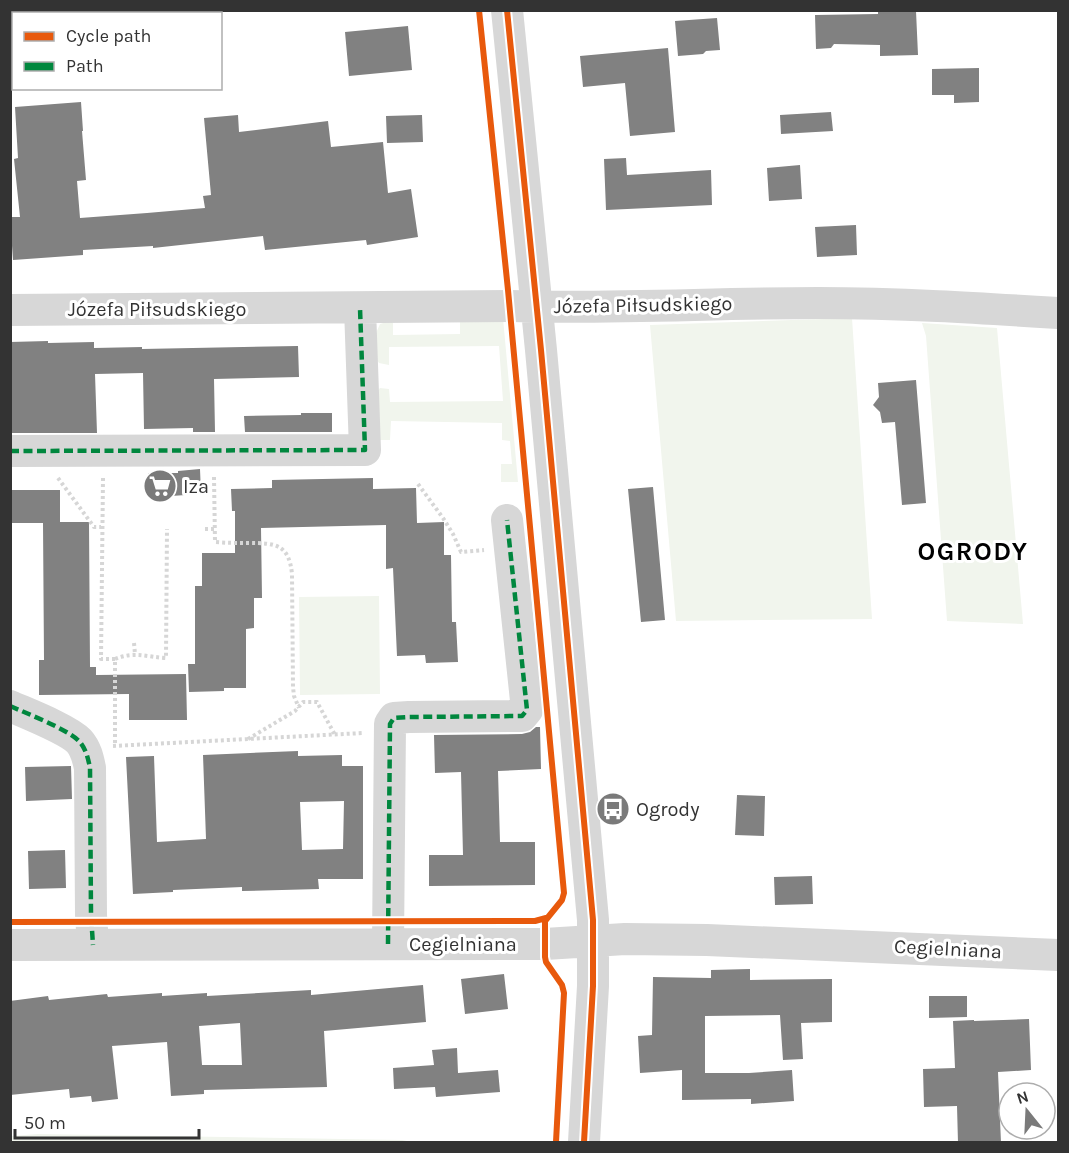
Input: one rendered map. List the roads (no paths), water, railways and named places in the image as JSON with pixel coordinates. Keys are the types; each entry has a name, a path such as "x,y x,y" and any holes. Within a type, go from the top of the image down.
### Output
{"street":[{"path":"507,10 537,307 590,887 593,986 584,1143"},
{"name":"Józefa Piłsudskiego","path":"10,310 881,304 1059,313"},
{"path":"10,451 365,450 360,308"},
{"path":"388,944 390,724 394,718 522,716 527,710 507,520"},
{"path":"10,706 101,750 90,768 93,945"},
{"name":"Cegielniana","path":"10,945 545,944 625,939 707,939 1059,955"}],"place":[{"name":"Iza","path":"160,486"},
{"name":"Ogrody","path":"613,809"}],"district":[{"name":"OGRODY","path":"973,551"}]}
